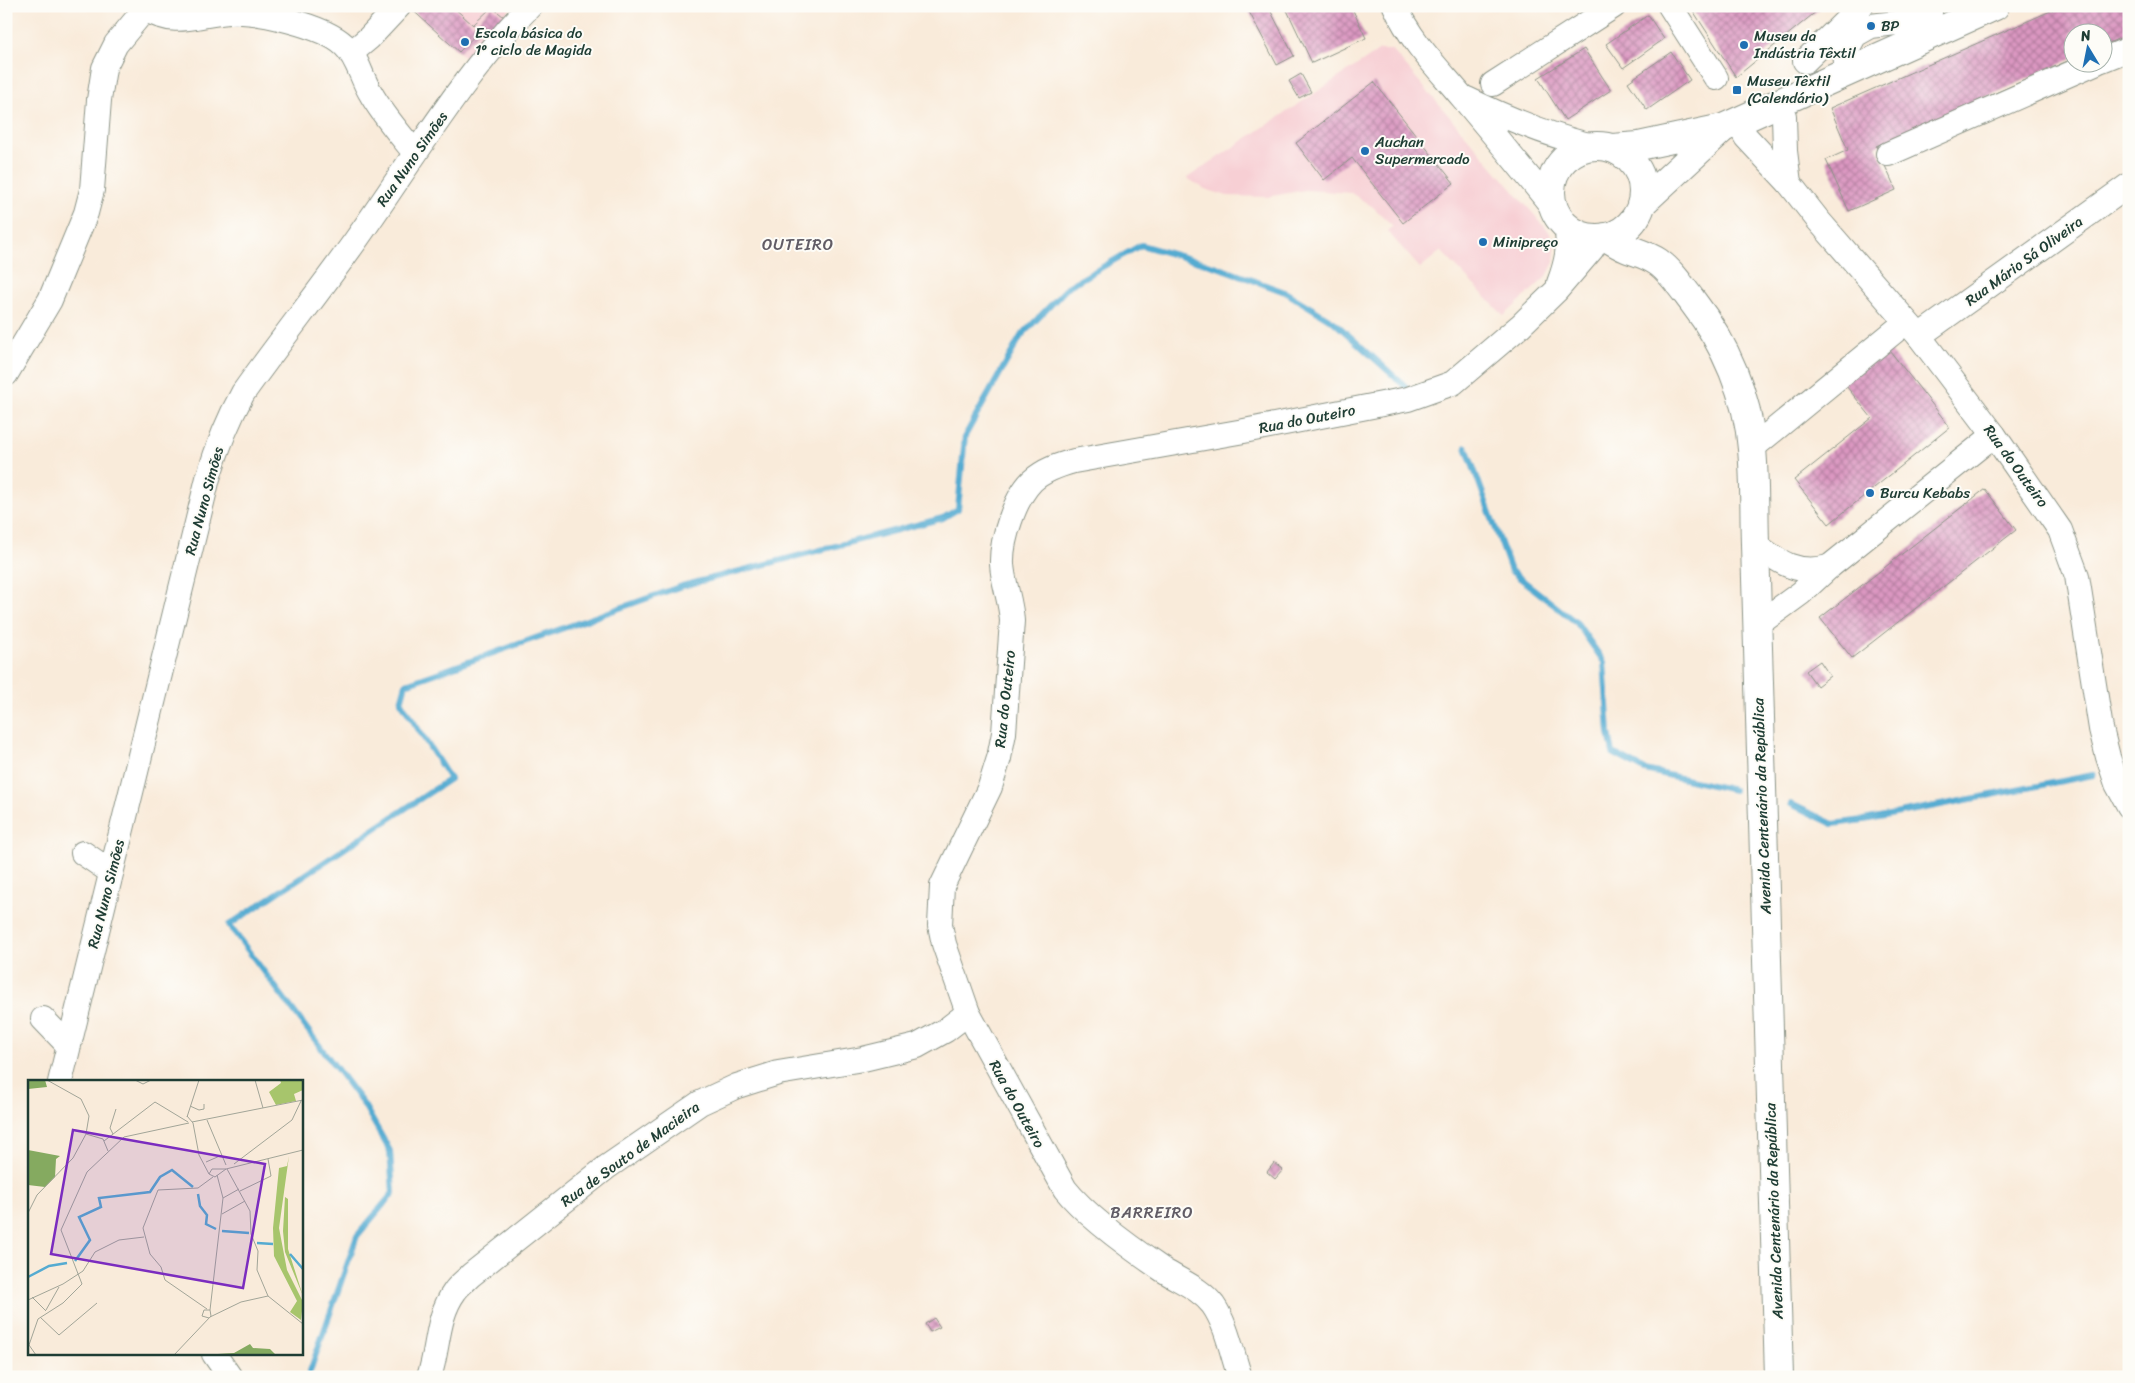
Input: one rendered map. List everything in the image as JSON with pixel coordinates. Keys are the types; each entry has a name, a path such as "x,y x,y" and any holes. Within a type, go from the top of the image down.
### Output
{"main road":[{"path":"1731,125 1640,207 1626,228 1602,237 1576,232 1560,218 1551,197 1552,182 1557,169 1566,158 1578,150 1648,144 1731,125 1847,72 1932,17 1995,6"},
{"path":"1602,147 1629,159 1641,176 1643,189 1640,207"},
{"name":"Avenida Centenário da República","path":"1640,207 1658,262 1695,304 1723,349 1744,405 1752,448 1779,1377"},
{"name":"Avenida Centenário da República","path":"1602,237 1658,262"}],"street":[{"path":"351,53 399,6"},
{"name":"Rua Nuno Simões","path":"60,1080 217,446 243,393 356,241 415,152 478,69 530,6"},
{"path":"1395,6 1407,30 1426,56 1462,97 1560,218"},
{"path":"1493,84 1614,6"},
{"path":"1670,6 1716,78"},
{"path":"1806,61 1861,6"},
{"path":"6,374 50,300 86,213 92,190 96,123 104,68 116,44 145,8 156,16 170,20 231,12 261,14 336,38 351,53 374,99 415,152"},
{"path":"2112,56 2129,48"},
{"path":"1888,154 2074,72"},
{"path":"1462,97 1556,138 1602,147"},
{"name":"Rua do Outeiro","path":"1780,103 1784,116 1784,152 1789,183"},
{"name":"Rua do Outeiro","path":"1731,125 1746,137 1789,183 1818,220 1913,329 1994,435 2052,516 2066,545 2076,576 2103,738 2116,784 2129,806"},
{"name":"Rua Mário Sá Oliveira","path":"1752,448 1913,329 2129,185"},
{"name":"Rua do Outeiro","path":"1556,291 1567,263 1569,243 1560,218"},
{"name":"Rua do Outeiro","path":"1240,1377 1222,1321 1202,1293 1163,1270 1078,1206 1065,1189 968,1013 944,944 940,905 942,886 990,787 999,758 1004,732 1012,605 1002,566 1002,547 1022,495 1032,482 1051,469 1074,461 1244,431 1408,399 1453,383 1520,326 1556,291 1602,237"},
{"path":"1757,625 1801,593 1829,567 1994,435"},
{"path":"1755,544 1790,567 1806,570 1829,567"},
{"path":"83,853 111,872"},
{"name":"Rua de Souto de Macieira","path":"429,1377 438,1329 445,1309 455,1291 471,1275 607,1168 700,1103 737,1086 778,1073 863,1059 917,1046 946,1030 968,1013"},
{"path":"43,1019 68,1044"},
{"path":"215,1356 230,1377"}],"shaded area":[{"name":"Escola básica do 1º ciclo de Magida","path":"408,6 512,6 469,61"},
{"path":"1380,50 1392,50 1550,233 1555,249 1554,262 1547,276 1504,316 1441,251 1420,268 1387,231 1393,226 1373,207 1351,193 1305,190 1267,197 1227,196 1205,189 1187,178"}],"building":[{"name":"Escola básica do 1º ciclo de Magida","path":"408,6 452,6 473,25 492,7 504,17 491,32 484,26 459,52"},
{"path":"1246,6 1268,6 1294,56 1277,65"},
{"path":"1285,6 1351,6 1366,38 1312,63"},
{"name":"Museu da Indústria Têxtil","path":"1690,6 1823,6 1736,77"},
{"path":"1888,6 1906,6 1907,9 1892,16"},
{"path":"2062,6 2129,6 2129,34 2112,42 2112,22 2062,22 2062,63 1876,146 1896,190 1849,211 1826,160 1848,150 1830,108"},
{"path":"1648,15 1664,39 1623,68 1606,44"},
{"path":"1584,49 1611,90 1565,120 1538,78"},
{"path":"1671,52 1690,80 1647,110 1628,82"},
{"path":"1301,74 1311,92 1299,98 1289,81"},
{"name":"Auchan Supermercado","path":"1374,82 1454,183 1403,223 1352,158 1324,180 1296,143"},
{"path":"1886,346 1950,427 1829,524 1794,480 1872,418 1842,381"},
{"path":"1985,489 2016,530 1852,658 1820,618"},
{"path":"1820,661 1830,676 1817,686 1806,671"},
{"path":"1274,1163 1283,1170 1275,1179 1267,1172"},
{"path":"934,1318 940,1327 930,1332 925,1324"}],"waterway":[{"path":"308,1377 357,1236 393,1193 390,1151 364,1105 229,925 450,779 401,702 406,684 682,586 943,518 958,509 965,436 1021,336 1069,286 1141,245 1217,267 1285,292 1334,322 1406,387"},
{"path":"1466,447 1511,571 1577,623 1604,662 1609,733 1613,753 1645,770 1734,790"},
{"path":"1791,804 1833,824 1864,820 2093,775"}],"place":[{"name":"BP","path":"1871,26"},
{"name":"Escola básica do 1º ciclo de Magida","path":"465,42"},
{"name":"Museu da Indústria Têxtil","path":"1744,45"},
{"name":"Museu Têxtil (Calendário)","path":"1737,90"},
{"name":"Auchan Supermercado","path":"1365,151"},
{"name":"Minipreço","path":"1483,242"},
{"name":"Burcu Kebabs","path":"1870,493"}],"district":[{"name":"OUTEIRO","path":"798,244"},
{"name":"BARREIRO","path":"1152,1212"}]}
